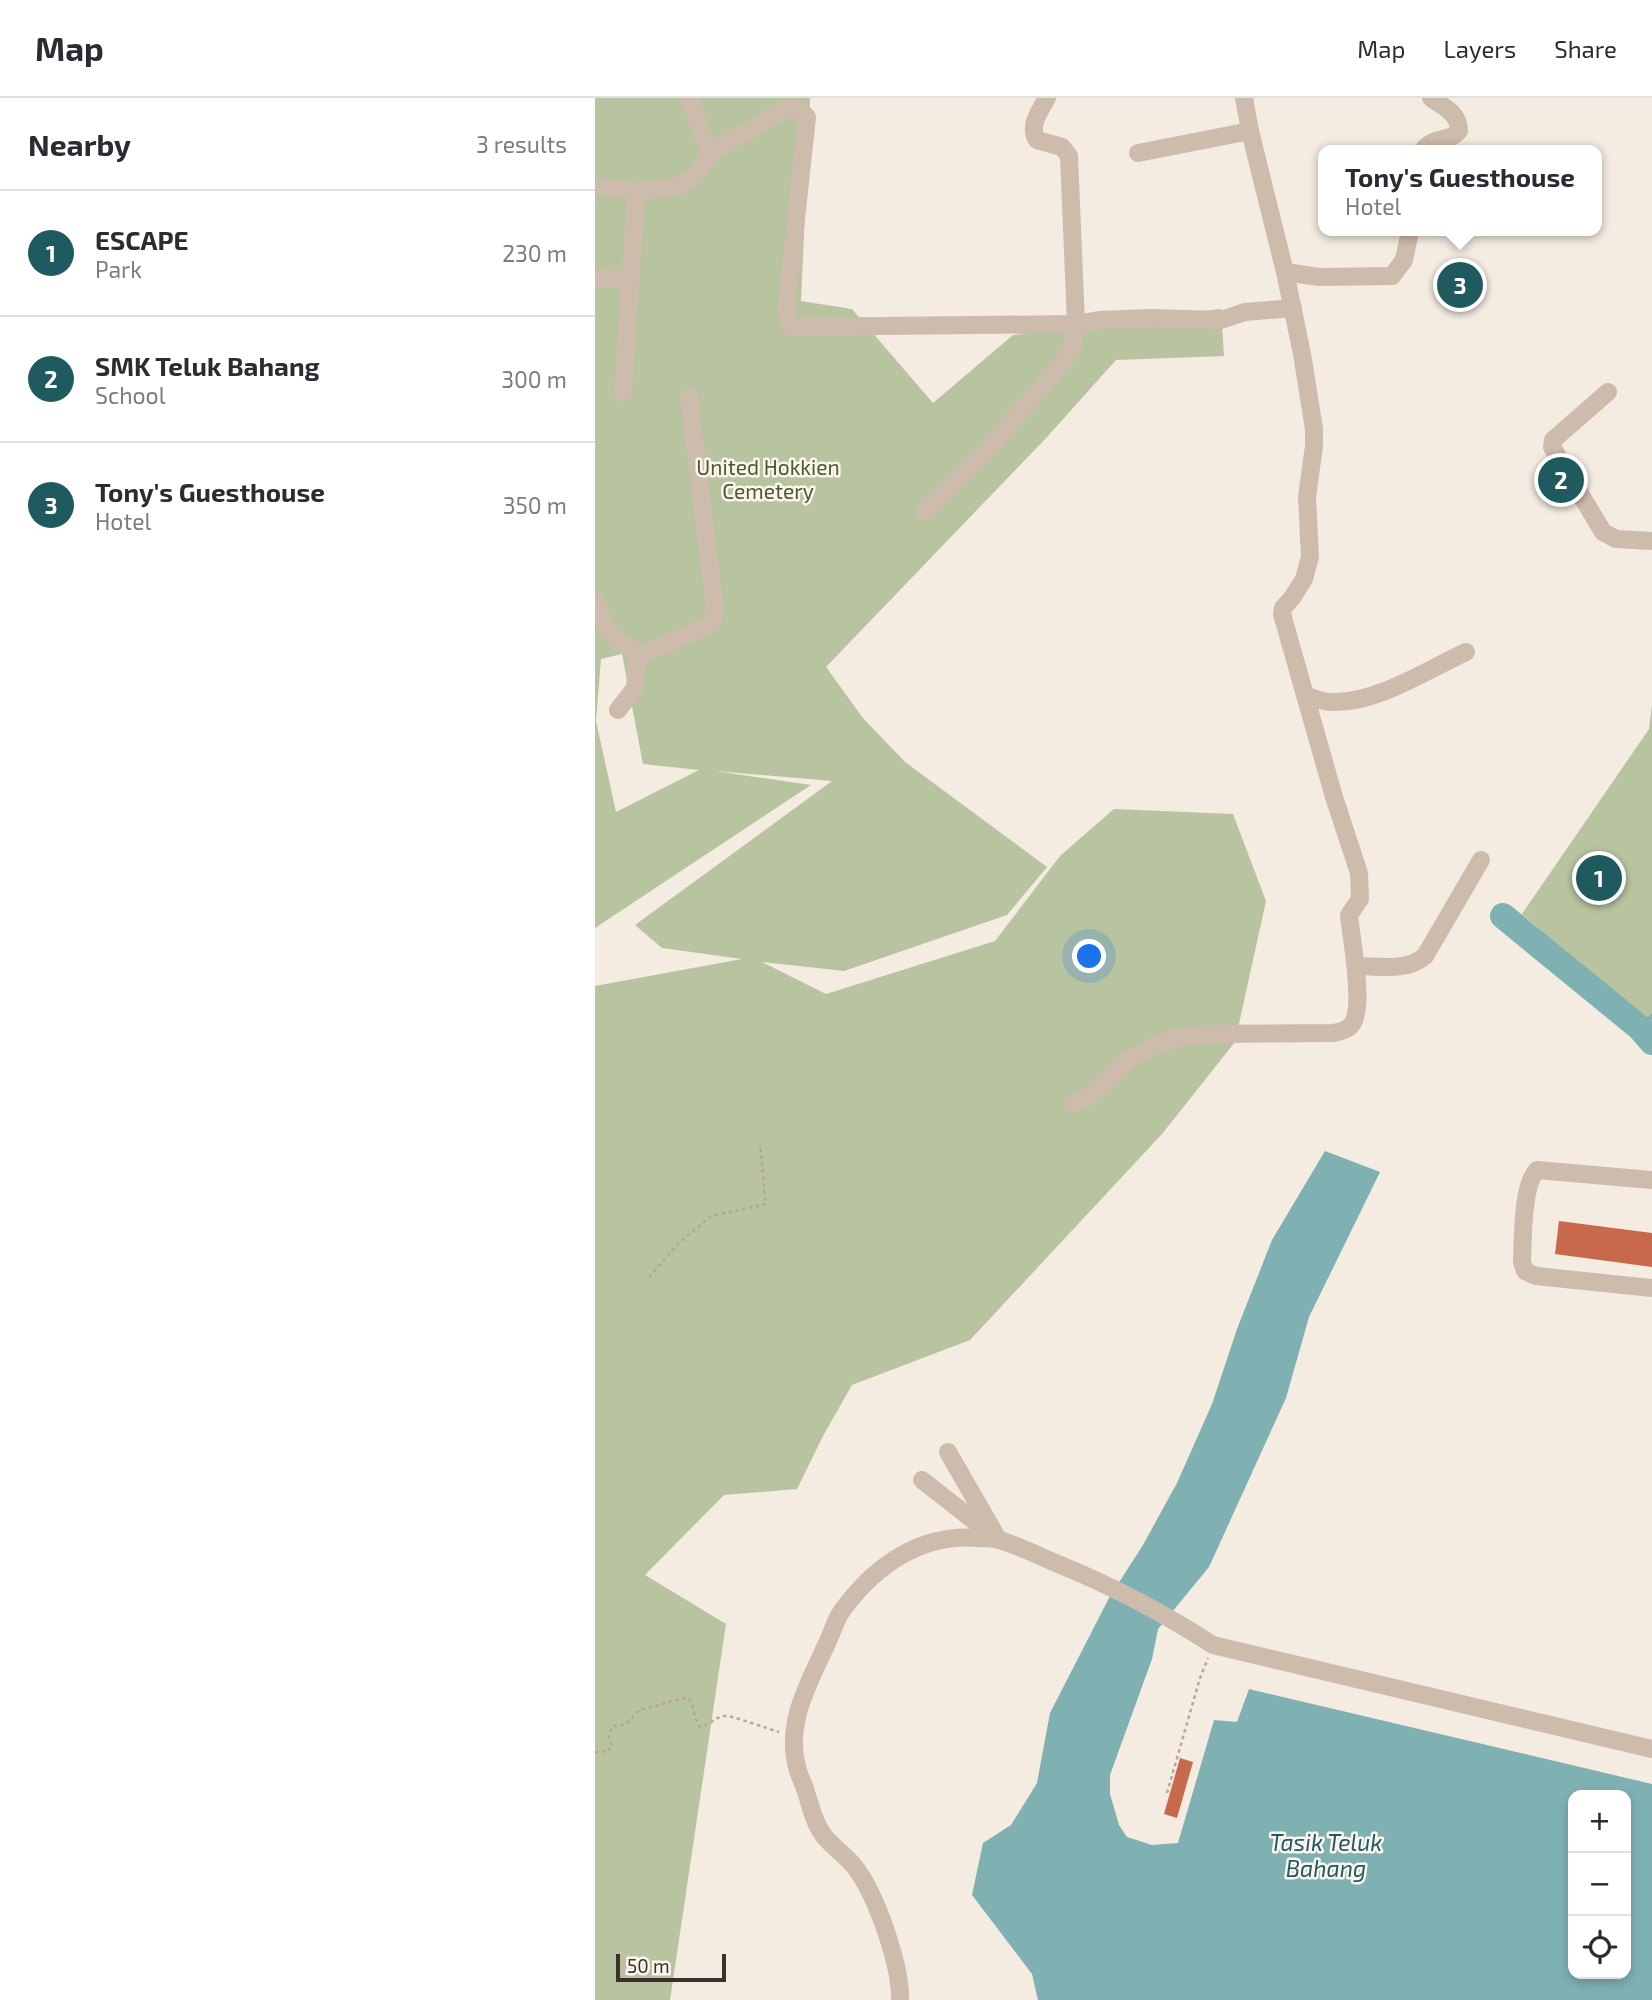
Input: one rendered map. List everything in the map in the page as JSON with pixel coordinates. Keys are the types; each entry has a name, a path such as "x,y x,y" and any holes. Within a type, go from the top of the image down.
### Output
{"street":[{"path":"689,98 708,149 713,151"},
{"path":"925,512 1035,396 1072,349 1076,324 1069,156 1062,147 1037,140 1033,132 1033,126 1047,98"},
{"path":"1073,1104 1091,1095 1127,1061 1153,1046 1175,1038 1205,1034 1341,1032 1353,1023 1357,1015 1356,966 1349,915 1360,899 1359,873 1282,614 1283,608 1304,579 1308,567 1311,546 1308,484 1314,429 1293,307 1244,98"},
{"path":"1427,145 1453,136 1459,131 1459,122 1454,115 1431,98"},
{"path":"595,187 628,189 634,192 681,186 697,173 713,151 787,108 799,110 807,117 786,312 791,327 1076,324 1099,320 1150,318 1221,320 1245,312 1293,307"},
{"path":"1138,153 1250,131"},
{"path":"623,393 636,196 634,192"},
{"path":"1285,272 1319,277 1392,276 1403,260 1409,236"},
{"path":"595,278 630,280"},
{"path":"1608,393 1553,440 1553,451 1603,532 1616,539 1652,541"},
{"path":"636,657 707,626 714,617 689,397"},
{"path":"595,600 611,635 631,649 636,657 635,688 618,710"},
{"path":"1305,695 1329,703 1377,695 1466,652"},
{"path":"1356,966 1407,965 1425,957 1481,860"},
{"path":"1652,1180 1537,1170 1527,1191 1522,1262 1525,1271 1536,1276 1652,1288"},
{"path":"948,1451 998,1539"},
{"path":"922,1480 998,1539 1107,1584 1173,1619 1213,1645 1652,1749"},
{"path":"900,2000 901,1989 892,1954 875,1904 862,1877 824,1836 813,1816 797,1766 793,1737 799,1707 842,1609 877,1571 918,1545 965,1536 998,1539"}],"path":[{"path":"649,1277 679,1243 711,1216 767,1204 760,1144"},
{"path":"1167,1793 1200,1678 1213,1645"},
{"path":"595,1753 607,1752 612,1746 609,1738 613,1727 625,1725 640,1709 652,1708 671,1699 688,1698 694,1707 694,1718 700,1727 729,1715 793,1737"}],"green space":[{"name":"United Hokkien Cemetery","path":"595,98 810,98 801,301 852,309 933,403 1013,335 1221,309 1224,356 1116,360 1047,437 826,667 863,718 905,762 1047,867 1007,915 844,971 762,962 826,994 995,941 1060,856 1114,809 1233,814 1266,901 1235,1042 1162,1134 970,1340 852,1385 797,1489 724,1495 645,1575 726,1624 670,2000 595,2000 595,986 742,959 662,948 635,925 832,781 715,771 811,785 595,928","holes":["622,654 643,764 699,770 616,812 596,721 601,659"]},
{"path":"1652,705 1652,1025 1522,914 1649,729"}],"water":[{"name":"Tasik Teluk Bahang","path":"1325,1151 1380,1172 1309,1317 1286,1398 1209,1567 1158,1629 1152,1659 1110,1775 1110,1794 1119,1825 1127,1837 1152,1845 1178,1843 1214,1720 1237,1722 1249,1689 1652,1784 1652,2000 1038,2000 1032,1974 972,1895 983,1843 1011,1825 1037,1783 1050,1713 1109,1598 1143,1545 1177,1483 1212,1404 1237,1329 1272,1240"}],"building":[{"path":"1559,1221 1652,1233 1652,1267 1555,1254"},
{"path":"1180,1758 1193,1762 1177,1818 1164,1814"}],"waterway":[{"path":"1503,916 1640,1028 1652,1042"},
{"path":"1640,1028 1652,1016"}],"place":[{"name":"Tony's Guesthouse","path":"1460,285"},
{"name":"SMK Teluk Bahang","path":"1561,480"},
{"name":"ESCAPE","path":"1599,878"}]}
